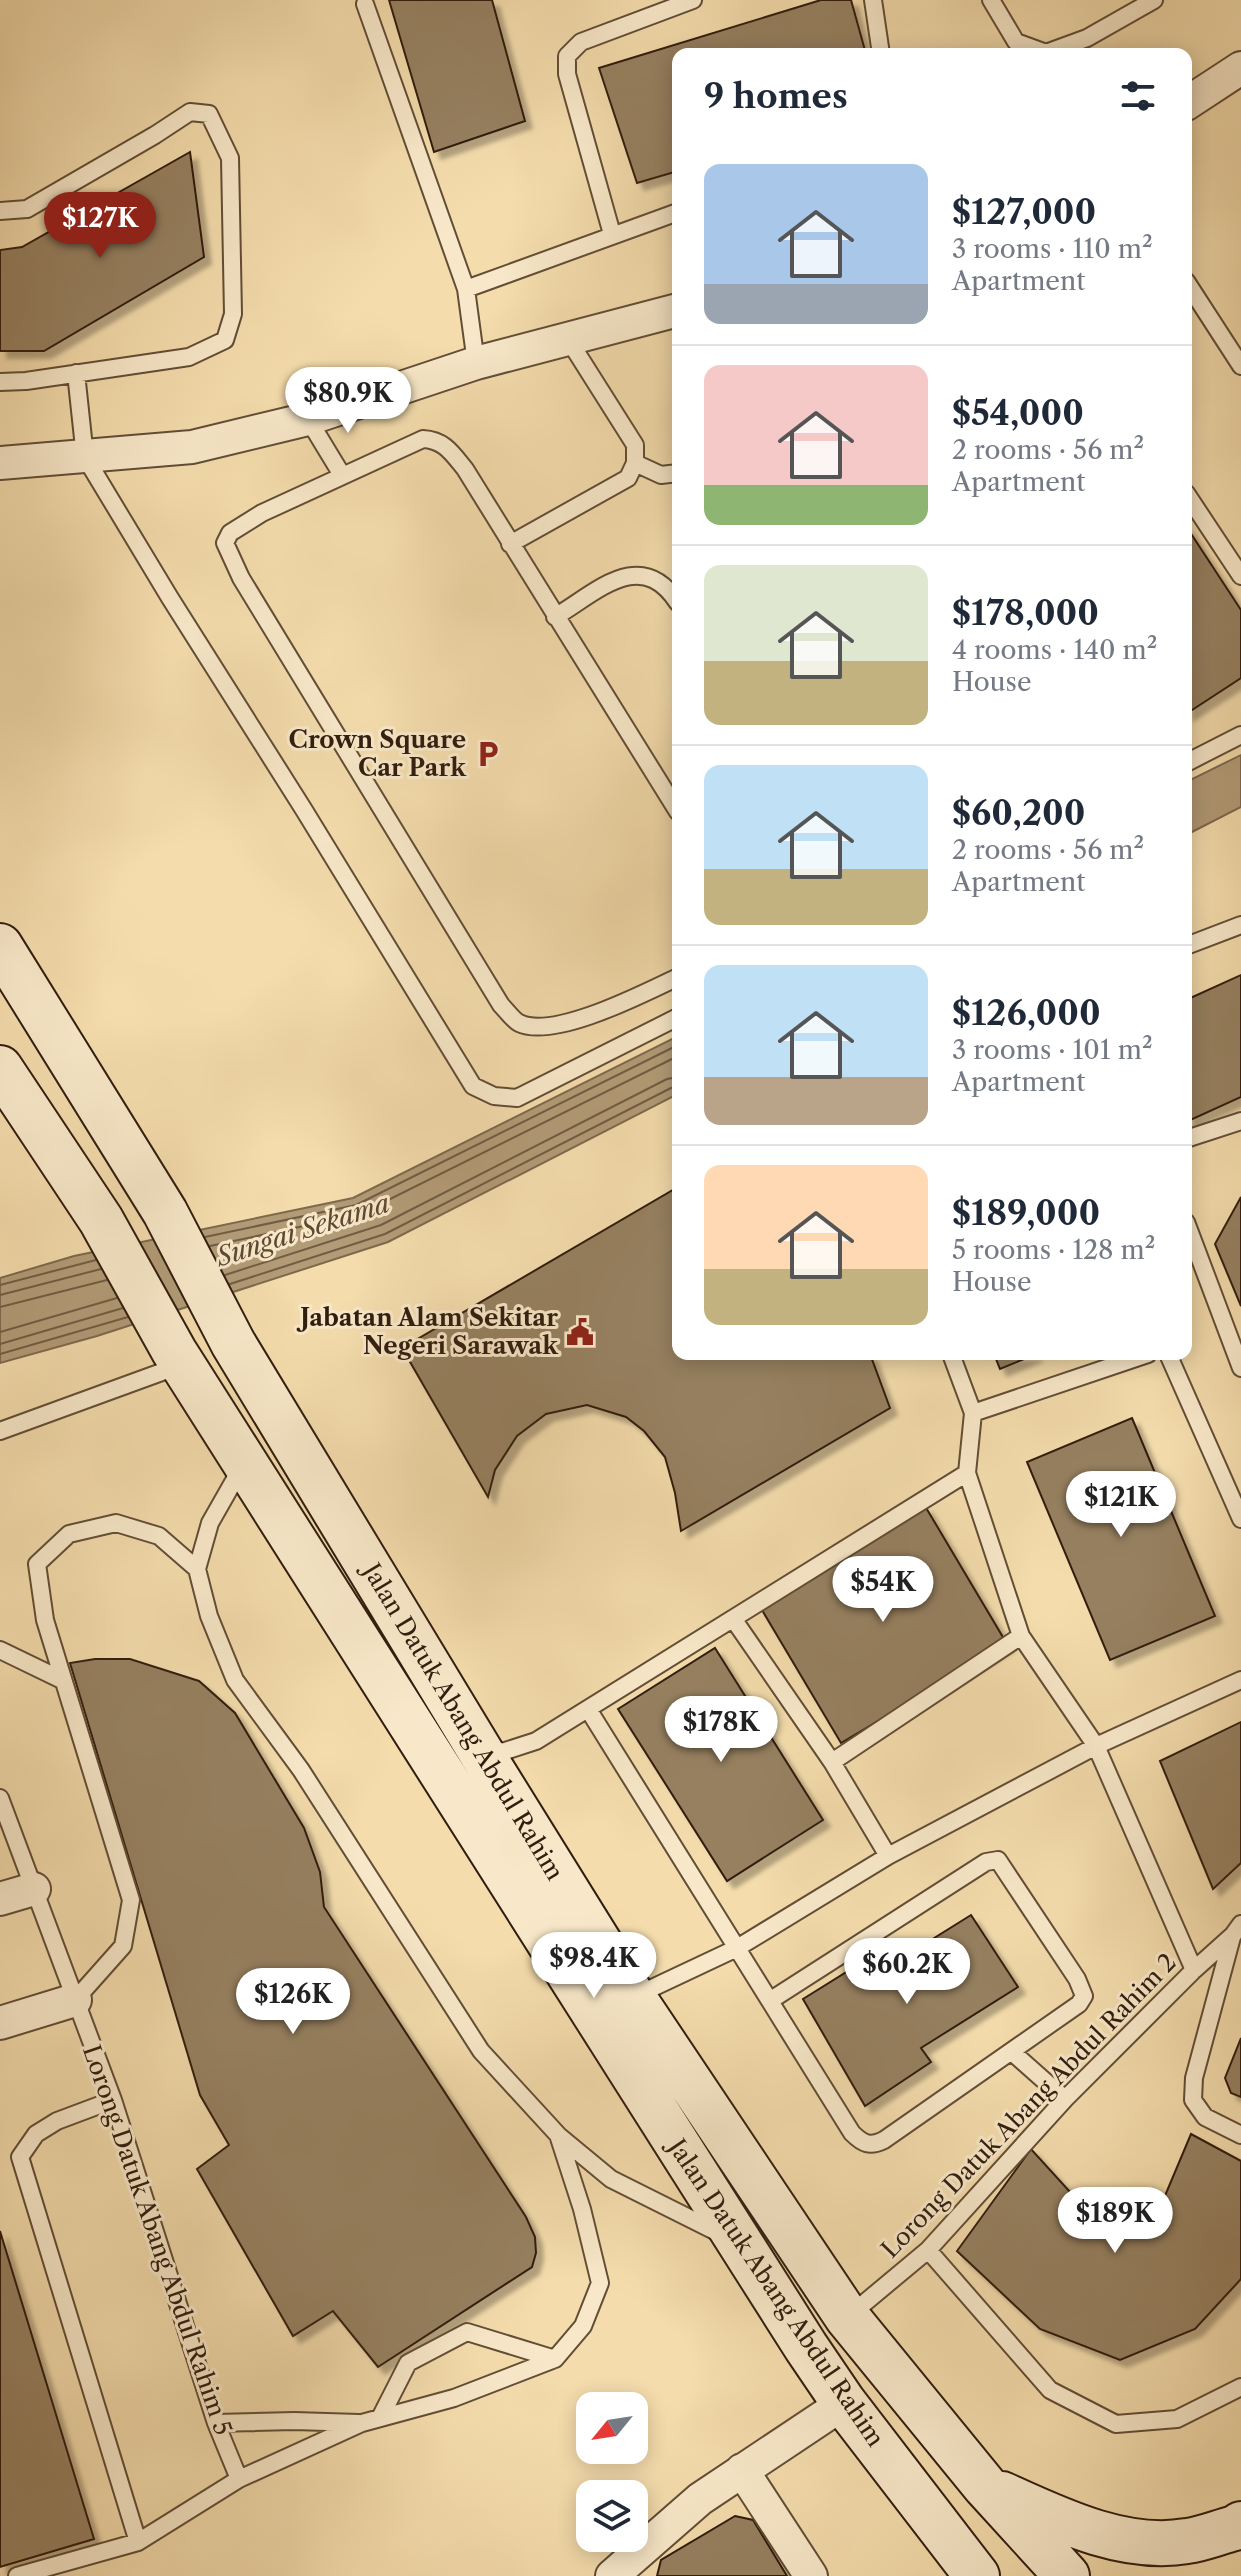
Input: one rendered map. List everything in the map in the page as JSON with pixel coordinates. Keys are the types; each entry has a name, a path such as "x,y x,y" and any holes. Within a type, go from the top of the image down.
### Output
{"street":[{"path":"1192,100 1241,68"},
{"path":"0,463 192,447 308,419 476,363 672,312"},
{"name":"Jalan Datuk Abang Abdul Rahim","path":"0,946 165,1212 233,1343 633,1997 847,2317 985,2486 1067,2576"},
{"name":"Jalan Datuk Abang Abdul Rahim","path":"0,1068 101,1220 178,1358 739,2242 844,2403 966,2566"},
{"path":"0,1899 34,1889"},
{"path":"0,2023 75,2000"},
{"path":"612,2576 700,2499 844,2403"},
{"path":"742,2470 811,2576"},
{"path":"985,2486 1065,2523 1142,2542 1186,2542 1241,2524"}],"lane":[{"path":"612,234 567,74 567,56 581,42 693,0"},
{"path":"873,0 880,48"},
{"path":"991,0 1016,42 1032,48"},
{"path":"1060,48 1087,38 1154,0"},
{"path":"365,4 466,289 476,363"},
{"path":"0,211 27,209 190,112 209,114 230,158 233,314 225,340 189,357 26,381 0,382"},
{"path":"466,289 672,214"},
{"path":"1192,290 1241,366"},
{"path":"510,544 628,478 635,463 635,445 568,339"},
{"path":"76,373 85,457 473,1086 494,1096 517,1098 672,1020"},
{"path":"308,419 342,475"},
{"path":"672,802 465,469 448,448 436,440 423,439 342,475 262,513 230,533 225,543 241,578 501,1005 518,1023 542,1027 580,1020 672,980"},
{"path":"635,463 661,475 672,474"},
{"path":"1192,502 1241,576"},
{"path":"555,617 628,574 650,575 672,593"},
{"path":"1192,760 1241,735"},
{"path":"1192,944 1241,925"},
{"path":"1192,1137 1241,1121"},
{"path":"1192,1238 1241,1368"},
{"path":"0,1431 178,1358"},
{"path":"953,1360 973,1413 967,1473 1021,1636 1096,1746 1194,1970"},
{"path":"973,1413 1130,1360"},
{"path":"1171,1360 1238,1500 1241,1519"},
{"path":"245,1463 210,1523 197,1569 209,1616 235,1680 301,1770 481,2051 559,2136 611,2179 739,2242"},
{"path":"482,1754 505,1751 536,1741 967,1473"},
{"path":"75,2000 123,1946 131,1900 45,1620 37,1564 69,1534 116,1523 159,1536 197,1569"},
{"path":"734,1620 832,1762 888,1856"},
{"path":"832,1762 1021,1636"},
{"path":"0,1650 62,1680"},
{"path":"633,1997 737,1948 888,1856 1096,1746 1241,1680"},
{"path":"588,1709 852,2133 866,2144 884,2140 1079,2004 1084,1996 1077,1979 998,1860 986,1862 771,2000"},
{"name":"Lorong Datuk Abang Abdul Rahim 5","path":"0,1799 113,2100 216,2423 239,2479"},
{"path":"1237,1929 1194,2078 1193,2100 1205,2117 1241,2135"},
{"name":"Lorong Datuk Abang Abdul Rahim 2","path":"847,2317 928,2250 1065,2099 1237,1929"},
{"path":"1012,2052 1065,2099"},
{"path":"113,2100 47,2127 36,2134 20,2157 138,2542"},
{"path":"17,2576 138,2542 239,2479 362,2423 454,2398 555,2359 583,2326 600,2283 582,2209 559,2136"},
{"path":"928,2250 1050,2390 1116,2424 1177,2419 1241,2387"},
{"path":"380,2418 408,2363 467,2332 555,2359"},
{"path":"216,2423 362,2423"}],"water":[{"path":"1241,755 1241,807 1192,832 1192,779"},
{"name":"Sungai Sekama","path":"672,1039 672,1097 388,1242 97,1336 0,1363 0,1278 74,1256 353,1198"}],"building":[{"path":"389,0 492,0 525,121 434,152"},
{"path":"821,0 851,0 864,48 672,48 672,173 637,183 599,68"},
{"path":"190,152 204,257 44,351 0,351 0,250 22,247"},
{"path":"1192,535 1241,610 1241,678 1192,710"},
{"path":"1241,975 1241,1097 1192,1119 1192,997"},
{"path":"672,1190 672,1360 872,1360 890,1408 681,1531 665,1457 644,1431 626,1417 587,1405 546,1414 517,1436 495,1470 488,1497 402,1348"},
{"path":"1241,1197 1241,1306 1215,1244"},
{"path":"996,1360 1022,1360 1000,1369"},
{"path":"1132,1418 1215,1616 1110,1660 1027,1462"},
{"path":"925,1506 1007,1644 841,1743 759,1605"},
{"path":"715,1648 823,1820 727,1881 618,1709"},
{"path":"130,1659 199,1681 235,1713 304,1828 320,1872 324,1907 526,2217 535,2237 536,2253 532,2267 378,2367 333,2311 293,2336 197,2169 229,2145 200,2095 70,1663"},
{"path":"1241,1722 1241,1863 1213,1889 1160,1761"},
{"path":"971,1915 1018,1987 921,2048 931,2062 865,2106 803,1999 869,1958 878,1973"},
{"path":"1241,2038 1241,2097 1231,2093 1225,2078"},
{"path":"1191,2134 1241,2161 1241,2279 1195,2329 1120,2360 1040,2329 957,2251 1031,2149 1110,2236 1151,2229"},
{"path":"0,2231 94,2539 0,2567"},
{"path":"735,2516 753,2520 787,2576 657,2576 661,2560"}],"place":[{"name":"Crown Square Car Park","path":"488,754"},
{"name":"Jabatan Alam Sekitar Negeri Sarawak","path":"580,1332"}]}
